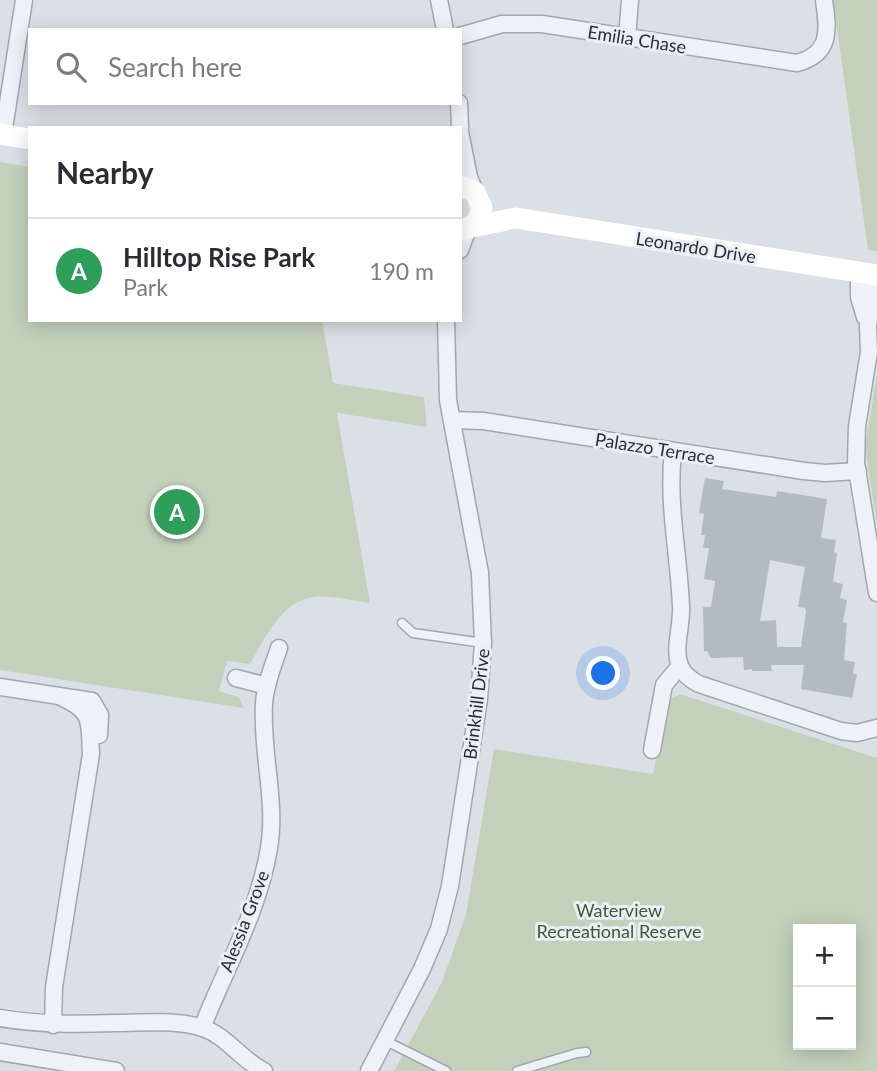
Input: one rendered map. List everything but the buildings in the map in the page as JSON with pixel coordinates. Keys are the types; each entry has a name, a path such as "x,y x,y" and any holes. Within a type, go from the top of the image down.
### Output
{"street":[{"path":"24,0 1,135 28,139"},
{"path":"439,0 445,28"},
{"path":"627,37 631,15 630,0"},
{"name":"Emilia Chase","path":"462,35 486,28 519,23 571,28 797,63 814,56 826,40 824,0"},
{"path":"459,105 460,126"},
{"path":"462,144 471,191 482,208 477,222 467,228"},
{"name":"Leonardo Drive","path":"471,191 516,218"},
{"name":"Leonardo Drive","path":"467,228 516,218 871,274"},
{"path":"871,274 859,297 868,326 869,352 856,444 877,593"},
{"name":"Brinkhill Drive","path":"369,1071 422,969 439,929 479,699 483,643 480,573 448,400 446,322"},
{"name":"Palazzo Terrace","path":"452,420 483,421 815,472 858,471"},
{"path":"673,451 670,492 681,606 677,645 680,666 688,677 699,684 841,731 856,733 877,728"},
{"name":"Alessia Grove","path":"202,1028 260,887 269,846 270,806 264,703 279,648"},
{"path":"652,750 664,685 680,666"},
{"path":"236,678 267,686"},
{"path":"0,687 92,701 101,721 99,735 91,754 54,986 53,1025"},
{"path":"0,1018 53,1025 162,1023 202,1028 222,1039 258,1070"},
{"path":"0,1052 78,1068 116,1071"}],"lane":[{"path":"402,623 412,634 483,643"},
{"path":"384,1041 446,1071"},
{"path":"517,1071 586,1052"}],"green space":[{"path":"833,0 877,0 877,251 868,250"},
{"path":"0,162 28,167 28,322 322,322 333,383 424,397 427,427 337,413 370,603 334,597 314,597 302,600 283,613 268,632 250,664 227,661 219,691 239,697 244,708 0,670"},
{"path":"877,374 877,524 865,448"},
{"name":"Waterview Recreational Reserve","path":"680,694 877,758 877,1071 394,1071 442,982 466,914 494,749 653,774 668,700"}],"place":[{"name":"Hilltop Rise Park","path":"177,512"}]}
